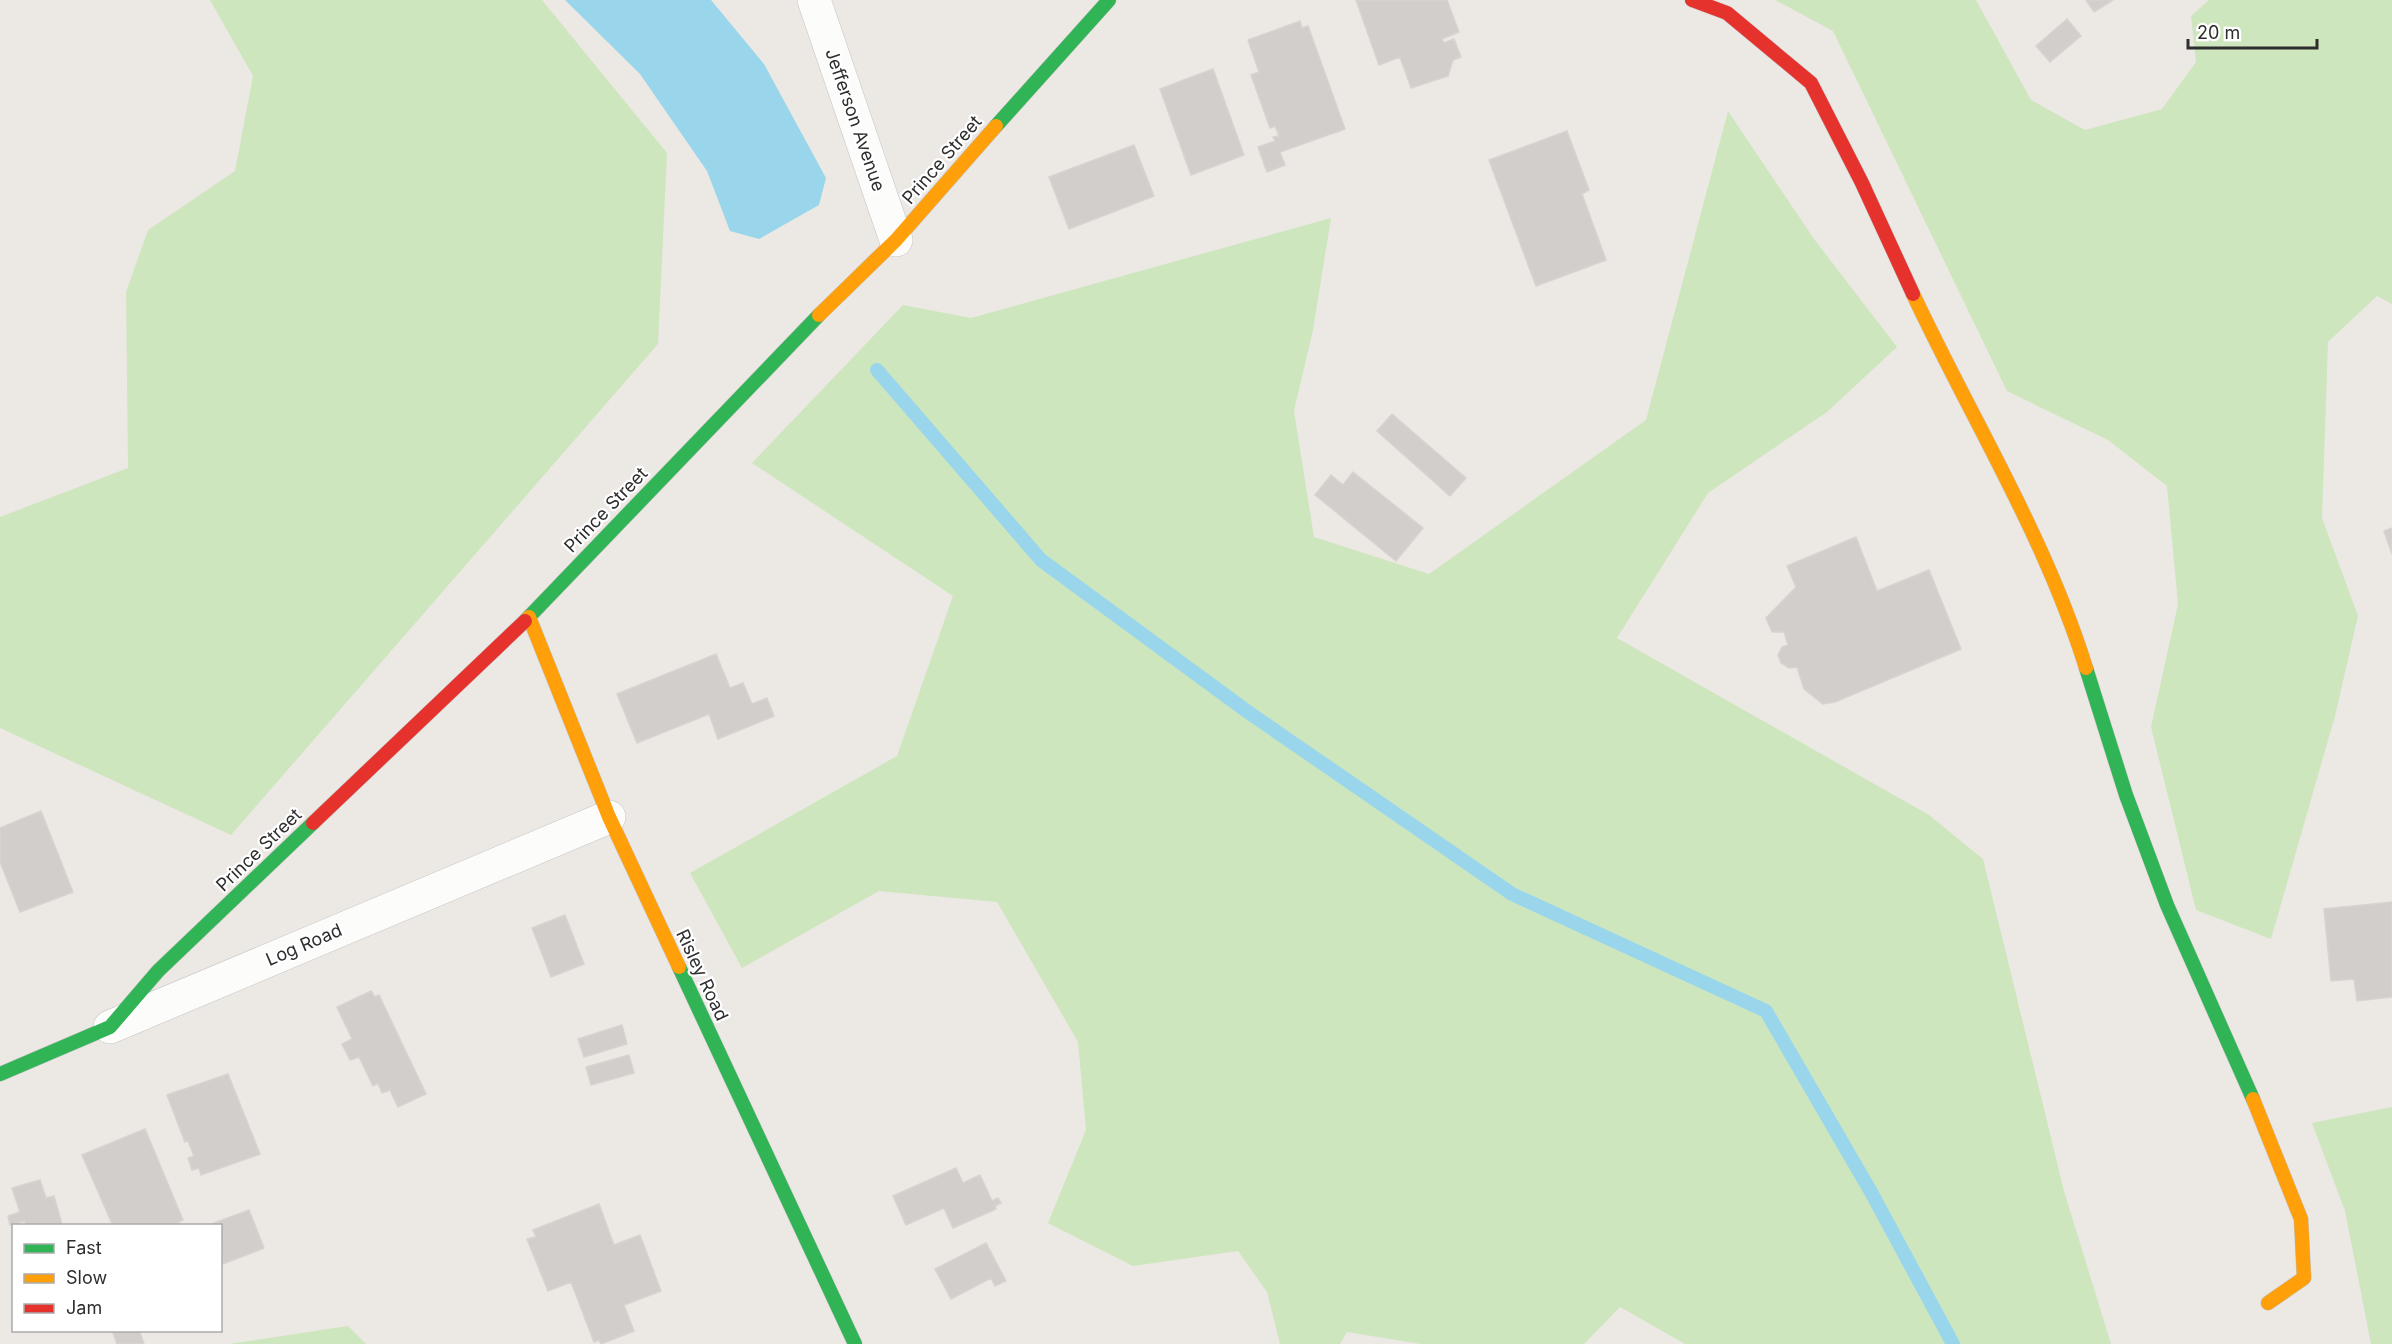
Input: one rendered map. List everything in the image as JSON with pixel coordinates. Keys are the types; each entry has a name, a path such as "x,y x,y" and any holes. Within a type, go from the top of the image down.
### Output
{"street":[{"name":"Jefferson Avenue","path":"814,0 896,240"},
{"name":"Prince Street","path":"110,1027 158,971 529,617 818,317 896,240 1108,0"},
{"path":"1692,0 1727,13 1811,83 1862,183 1939,349 2022,507 2079,644 2126,795 2167,905 2240,1066 2301,1219 2304,1278 2268,1303"},
{"name":"Risley Road","path":"529,617 609,817 855,1344"},
{"name":"Log Road","path":"0,1074 609,817"}],"green space":[{"path":"210,0 542,0 667,153 658,344 231,835 0,728 0,517 128,468 126,292 148,230 235,171 253,76"},
{"path":"1775,0 1976,0 2031,100 2085,130 2162,109 2196,62 2191,16 2209,0 2392,0 2392,304 2377,296 2328,342 2322,518 2358,616 2335,716 2271,939 2196,910 2151,727 2178,604 2167,486 2108,440 2007,391 1833,31"},
{"path":"1728,111 1814,239 1897,347 1827,412 1708,493 1617,638 1929,815 1983,859 2064,1191 2111,1344 1685,1344 1620,1307 1584,1344 1421,1344 1347,1332 1340,1344 1280,1344 1267,1292 1238,1251 1133,1266 1048,1223 1086,1130 1078,1042 997,902 879,891 742,968 690,873 897,756 953,596 752,463 903,305 971,318 1331,218 1313,330 1294,411 1314,537 1429,574 1646,420"},
{"path":"2392,1107 2392,1344 2371,1344 2345,1211 2312,1123"},
{"path":"348,1326 366,1344 229,1344"}],"water":[{"path":"565,0 711,0 764,64 826,178 819,205 759,239 730,231 707,171 640,74"}],"building":[{"path":"1356,0 1447,0 1459,32 1442,39 1444,43 1454,39 1461,57 1453,60 1448,76 1411,88 1400,57 1379,65"},
{"path":"2086,0 2113,0 2094,12"},
{"path":"2067,19 2081,36 2050,62 2036,46"},
{"path":"1300,21 1302,28 1308,26 1345,129 1280,152 1285,165 1267,172 1258,147 1275,141 1273,137 1279,136 1275,126 1270,128 1251,75 1259,72 1248,40"},
{"path":"1213,69 1244,155 1191,175 1160,89"},
{"path":"1567,131 1589,190 1582,194 1606,260 1536,286 1489,160"},
{"path":"1134,145 1154,196 1069,229 1049,177"},
{"path":"1392,414 1466,478 1450,496 1377,431"},
{"path":"1353,472 1423,528 1396,561 1315,495 1331,475 1343,485"},
{"path":"2392,528 2392,554 2384,531"},
{"path":"1856,537 1877,591 1929,570 1961,649 1835,702 1823,704 1804,689 1797,667 1789,668 1781,663 1778,655 1782,647 1788,645 1784,632 1772,632 1766,618 1796,587 1787,566"},
{"path":"716,654 730,688 743,683 752,704 767,698 774,716 718,739 709,714 637,743 617,694"},
{"path":"41,811 73,892 20,912 0,862 0,828"},
{"path":"2392,902 2392,997 2357,1001 2354,979 2331,981 2324,909"},
{"path":"565,915 584,964 551,977 532,928"},
{"path":"371,991 375,997 379,995 426,1094 398,1107 390,1090 382,1093 378,1083 373,1086 359,1057 350,1060 342,1044 352,1039 337,1007"},
{"path":"622,1025 627,1044 584,1057 578,1039"},
{"path":"629,1055 634,1073 591,1085 586,1067"},
{"path":"228,1074 260,1154 201,1175 199,1168 192,1170 188,1158 194,1156 188,1141 185,1142 167,1095"},
{"path":"145,1129 183,1220 176,1224 112,1224 82,1155"},
{"path":"956,1168 963,1183 980,1175 992,1201 998,1198 1001,1203 995,1206 996,1209 953,1228 944,1208 906,1225 893,1196"},
{"path":"40,1180 46,1198 54,1196 62,1224 26,1224 25,1221 10,1225 8,1216 20,1212 12,1188"},
{"path":"599,1204 614,1245 640,1235 661,1291 624,1305 634,1331 601,1344 599,1340 594,1342 571,1282 548,1291 527,1239 536,1237 533,1230"},
{"path":"249,1210 264,1248 223,1264 222,1224 212,1224"},
{"path":"986,1243 1006,1281 995,1286 991,1278 951,1299 935,1269"},
{"path":"113,1332 140,1332 144,1344 117,1344"}],"waterway":[{"path":"877,370 1041,560 1248,712 1512,894 1766,1011 1871,1192 1953,1344"}],"traffic: fast":[{"path":"996,126 1109,0"},
{"path":"525,621 819,315"},
{"path":"2086,668 2126,795 2167,905 2253,1099"},
{"path":"0,1074 110,1027 158,971 313,823"},
{"path":"679,967 855,1344"}],"traffic: slow":[{"path":"819,315 896,240 996,126"},
{"path":"1913,294 2029,524 2050,571 2086,668"},
{"path":"529,617 609,817 679,967"},
{"path":"2253,1099 2301,1219 2304,1278 2268,1303"}],"traffic: jam":[{"path":"1692,0 1727,13 1811,83 1862,183 1913,294"},
{"path":"313,823 525,621"}]}
